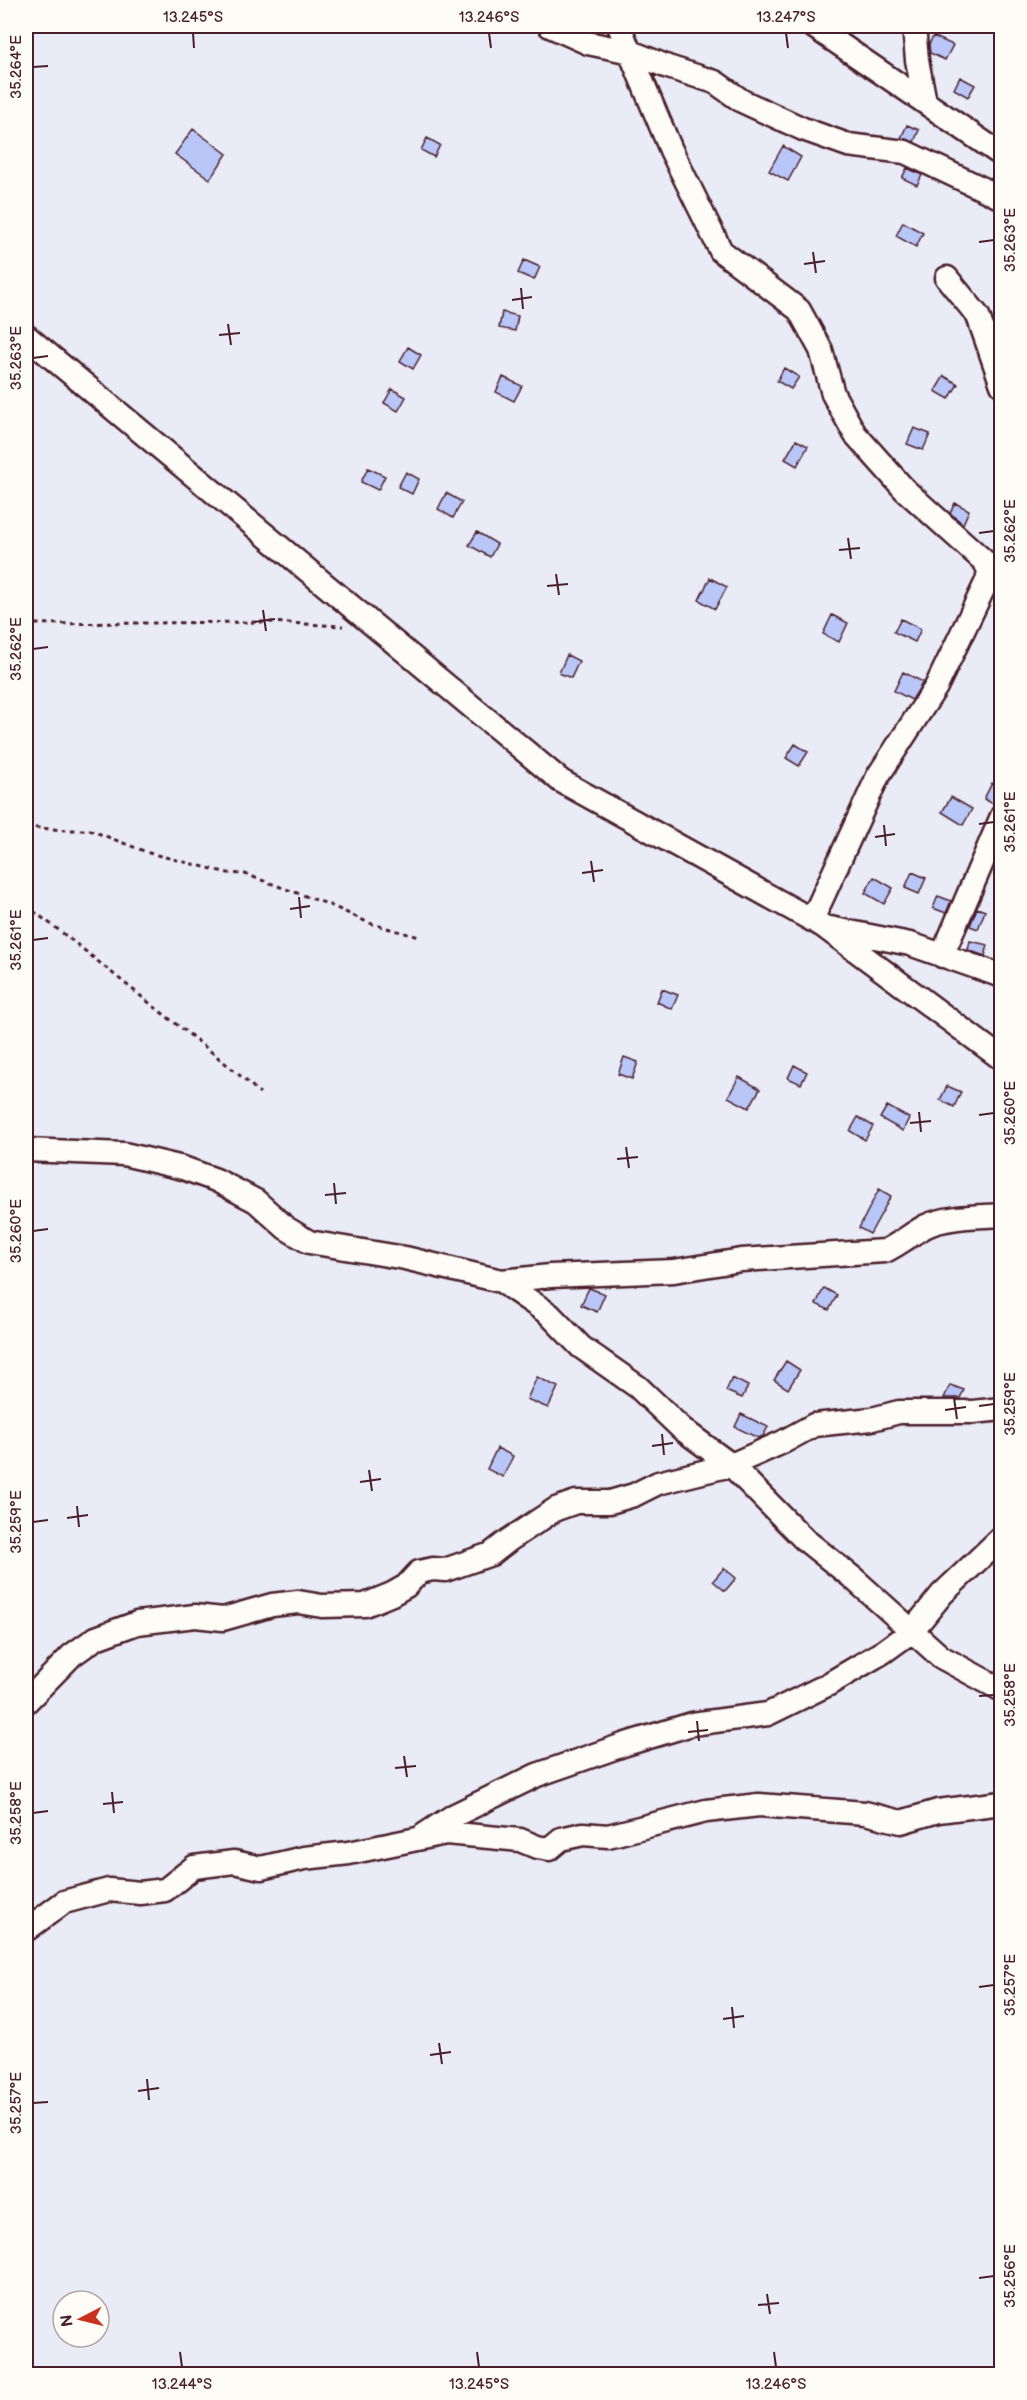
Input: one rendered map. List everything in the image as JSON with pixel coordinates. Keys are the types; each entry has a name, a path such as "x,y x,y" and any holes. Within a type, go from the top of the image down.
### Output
{"street":[{"path":"550,26 588,43 630,52 715,82 742,100 803,129 848,145 905,152 1002,198"},
{"path":"619,26 671,150 721,251 799,310 821,350 833,394 855,434 906,490 985,562 989,570 987,581 936,687 878,776 818,923"},
{"path":"813,26 1002,155"},
{"path":"914,26 917,60 925,102"},
{"path":"947,278 978,316 1002,385"},
{"path":"26,336 561,781 818,923 1002,1059"},
{"path":"942,956 1002,816"},
{"path":"818,923 910,944 1002,976"},
{"path":"26,1150 124,1154 183,1168 216,1180 256,1202 285,1228 309,1242 405,1258 501,1281 549,1276 674,1270 741,1260 885,1251 901,1244 927,1226 955,1220 1002,1215"},
{"path":"501,1281 549,1314 581,1347 638,1387 682,1429 731,1465 804,1539 941,1657 1002,1690"},
{"path":"26,1702 72,1655 96,1638 114,1630 138,1623 195,1616 223,1618 272,1605 298,1602 322,1606 365,1605 392,1594 405,1586 419,1572 433,1569 445,1570 491,1554 509,1539 556,1509 576,1502 610,1502 634,1495 658,1482 731,1465 783,1442 814,1425 872,1419 899,1412 973,1413 1002,1409"},
{"path":"418,1840 453,1816 537,1775 692,1724 768,1714 827,1685 912,1631 942,1594 1002,1537"},
{"path":"26,1930 64,1902 109,1890 140,1893 165,1890 195,1867 234,1862 261,1868 304,1858 350,1853 446,1833 520,1839 537,1847 549,1849 561,1839 583,1834 609,1836 706,1810 749,1806 799,1807 865,1813 901,1822 938,1810 1002,1803"}],"path":[{"path":"26,624 267,622 375,628"},
{"path":"26,827 90,830 149,853 228,873 245,874 330,905 369,923 419,937"},
{"path":"26,906 75,941 217,1055 260,1093"}],"building":[{"path":"933,36 953,45 945,60 930,53 929,45"},
{"path":"960,77 975,85 968,97 954,89"},
{"path":"907,125 919,130 914,142 901,138"},
{"path":"193,129 227,154 210,179 175,154"},
{"path":"427,138 440,145 434,157 421,150"},
{"path":"783,146 801,157 788,181 769,171"},
{"path":"907,168 922,175 917,185 902,178"},
{"path":"903,222 923,233 916,247 896,236"},
{"path":"524,260 540,267 534,280 518,273"},
{"path":"502,312 518,316 515,331 499,328"},
{"path":"408,347 421,355 413,369 400,361"},
{"path":"784,368 799,377 791,389 777,381"},
{"path":"944,376 958,384 949,399 935,391"},
{"path":"503,377 522,386 514,401 496,392"},
{"path":"392,389 406,397 398,411 384,403"},
{"path":"914,428 930,434 923,450 907,444"},
{"path":"796,440 808,446 797,466 785,459"},
{"path":"368,468 385,476 378,490 361,482"},
{"path":"406,472 419,479 412,494 398,487"},
{"path":"446,493 462,502 453,518 438,509"},
{"path":"955,503 969,510 963,524 950,513"},
{"path":"477,532 497,544 490,557 469,545"},
{"path":"710,578 727,587 715,609 699,600"},
{"path":"832,615 848,623 839,642 823,634"},
{"path":"901,619 921,629 915,642 894,632"},
{"path":"567,655 579,661 571,678 559,673"},
{"path":"903,672 923,682 912,700 894,691"},
{"path":"795,744 808,752 799,766 786,758"},
{"path":"992,783 1002,788 1002,803 995,805 984,799"},
{"path":"951,797 972,809 963,825 942,812"},
{"path":"912,872 926,878 919,894 905,888"},
{"path":"874,877 893,888 884,904 865,893"},
{"path":"938,896 951,901 946,913 933,908"},
{"path":"977,908 985,911 978,929 970,926"},
{"path":"970,941 988,945 985,956 968,950"},
{"path":"662,989 678,995 672,1009 657,1002"},
{"path":"624,1057 638,1062 632,1079 618,1074"},
{"path":"794,1065 807,1072 801,1084 788,1078"},
{"path":"739,1077 760,1089 749,1108 728,1097"},
{"path":"947,1086 961,1092 954,1107 940,1100"},
{"path":"887,1106 909,1118 903,1131 880,1118"},
{"path":"858,1117 873,1126 865,1140 850,1131"},
{"path":"879,1189 891,1196 870,1234 859,1228"},
{"path":"589,1288 605,1294 597,1312 581,1305"},
{"path":"824,1288 837,1295 829,1310 816,1304"},
{"path":"786,1361 800,1370 788,1389 774,1380"},
{"path":"537,1377 558,1387 548,1408 527,1399"},
{"path":"732,1378 748,1386 742,1398 726,1391"},
{"path":"950,1385 964,1390 960,1398 944,1398"},
{"path":"741,1414 768,1427 763,1436 758,1438 735,1427"},
{"path":"497,1448 513,1456 503,1477 487,1469"},
{"path":"724,1568 736,1578 725,1591 713,1581"}]}
